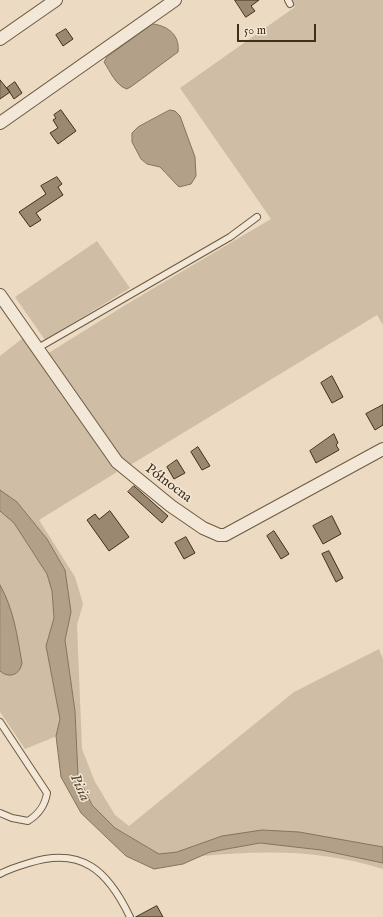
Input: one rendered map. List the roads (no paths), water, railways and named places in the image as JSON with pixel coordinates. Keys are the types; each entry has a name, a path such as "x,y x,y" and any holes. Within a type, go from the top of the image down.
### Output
{"street":[{"path":"0,39 56,0"},
{"path":"0,123 175,0"},
{"name":"Północna","path":"0,295 117,462 178,510 203,528 219,536 226,535 383,449"}],"lane":[{"path":"38,348 230,237 257,217"},
{"path":"0,722 47,793 46,804 36,816 28,821 12,818 0,813"},
{"path":"0,874 6,870 49,859 68,858 81,862 108,879 120,896 130,917"}],"water":[{"path":"153,24 164,27 172,33 177,41 178,52 127,89 120,85 114,78 104,62 107,57"},
{"path":"170,110 175,111 180,116 195,157 196,176 191,184 179,187 160,167 147,164 141,159 132,142 132,133 138,127"},
{"name":"Pisia","path":"0,490 17,502 47,539 65,570 71,612 65,640 75,711 78,776 92,805 115,828 159,854 177,852 222,836 262,830 299,832 383,847 383,863 321,850 260,843 210,852 183,864 154,869 126,856 81,813 61,777 56,736 60,719 46,646 54,618 52,591 47,574 14,523 0,511"},
{"path":"0,585 12,613 22,663 17,673 10,675 0,671"}]}
